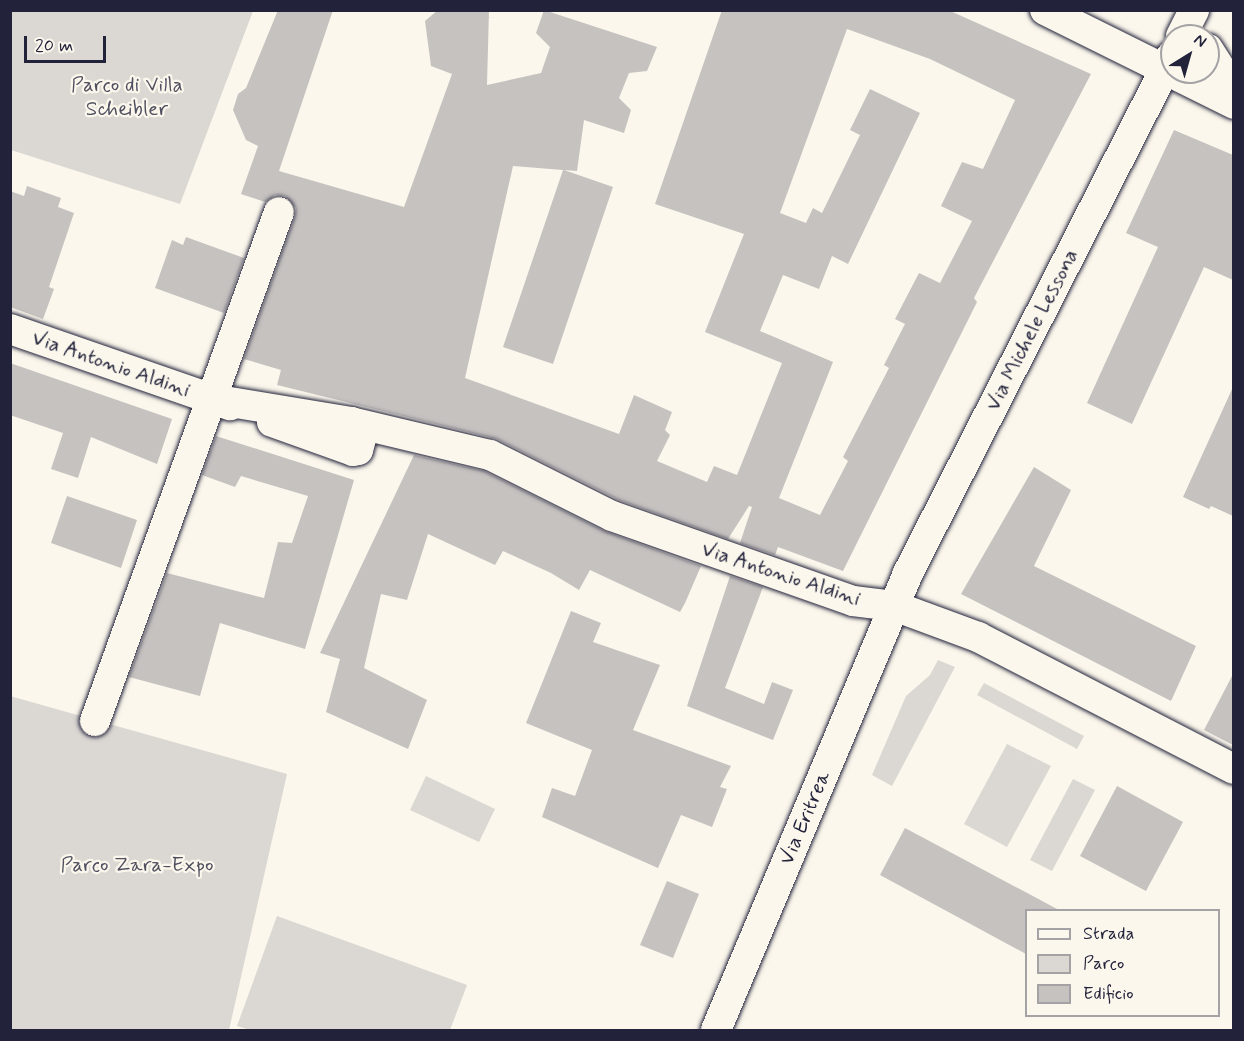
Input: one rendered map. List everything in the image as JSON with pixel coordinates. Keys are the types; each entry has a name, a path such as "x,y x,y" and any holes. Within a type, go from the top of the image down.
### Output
{"street":[{"path":"1045,10 1117,44 1160,60"},
{"path":"1187,24 1194,10"},
{"path":"1220,69 1233,90"},
{"name":"Via Michele Lessona","path":"894,606 912,566 1160,79"},
{"path":"1201,84 1233,104"},
{"path":"95,721 279,212"},
{"name":"Via Antonio Aldini","path":"10,329 212,399 351,422 490,455 612,516 853,601 894,606 978,637 1233,769"},
{"name":"Via Eritrea","path":"716,1030 894,606"}],"green space":[{"name":"Parco di Villa Scheibler","path":"11,10 253,11 180,204 11,150"},
{"path":"938,660 955,667 892,786 872,775 906,696 930,675"},
{"path":"984,683 1084,736 1077,749 977,695"},
{"name":"Parco Zara-Expo","path":"10,696 287,774 229,1030 11,1030"},
{"path":"1007,744 1051,766 1007,847 964,824"},
{"path":"426,776 495,809 479,842 410,810"},
{"path":"1073,779 1095,790 1052,871 1030,860"},
{"path":"277,916 467,985 450,1030 250,1030 237,1026"}],"building":[{"path":"278,10 333,10 279,171 404,207 452,74 431,66 425,21 438,10 489,10 487,85 541,73 550,47 536,33 544,10 657,47 647,71 629,73 619,98 631,110 624,133 584,120 577,171 564,170 613,187 553,364 503,347 563,170 513,166 465,378 619,434 634,395 672,412 665,430 670,435 657,461 707,482 714,466 737,475 782,363 705,332 744,234 655,204 722,10 948,10 1091,74 974,298 977,302 843,571 778,547 775,555 740,543 752,507 749,506 728,539 619,500 497,439 277,385 281,370 244,359 295,217 296,208 285,196 275,195 265,202 241,194 258,146 246,140 233,110 238,94 246,88","holes":["847,29 930,59 1015,100 983,169 962,162 941,206 972,221 940,283 919,273 895,319 905,324 884,365 889,368 843,457 848,461 820,515 779,498 833,362 760,331 783,275 819,289 832,256 848,264 920,113 870,89 850,130 860,135 822,213 813,208 806,223 780,213"]},
{"path":"1174,130 1233,155 1233,280 1204,267 1132,424 1087,403 1158,247 1126,233"},
{"path":"27,186 61,198 58,207 74,213 49,287 54,289 43,319 10,307 10,191 24,196"},
{"path":"186,237 244,258 224,313 155,288 172,240 183,245"},
{"path":"10,363 172,419 157,464 91,437 78,478 51,469 63,433 10,415"},
{"path":"1233,387 1233,516 1211,506 1209,509 1183,497"},
{"path":"216,436 354,480 305,649 220,623 200,696 129,677 167,573 264,598 278,542 292,543 308,496 241,476 235,487 202,475"},
{"path":"414,455 484,471 604,531 701,566 680,612 590,570 579,590 551,573 503,551 495,565 428,534 407,600 381,594 364,668 427,700 408,749 326,712 340,659 320,653"},
{"path":"1034,467 1071,490 1034,566 1196,646 1171,701 961,594"},
{"path":"67,496 137,520 121,568 51,543"},
{"path":"730,576 763,587 725,688 764,704 772,682 793,690 773,740 687,706"},
{"path":"571,611 601,623 593,642 660,665 633,730 731,766 720,787 727,789 712,827 681,815 658,868 542,817 552,788 575,796 592,750 526,723"},
{"path":"1233,674 1233,745 1204,730"},
{"path":"1117,786 1183,822 1146,891 1080,856"},
{"path":"905,828 1057,909 1025,909 1025,953 880,875"},
{"path":"667,881 699,894 673,958 640,945"}]}
